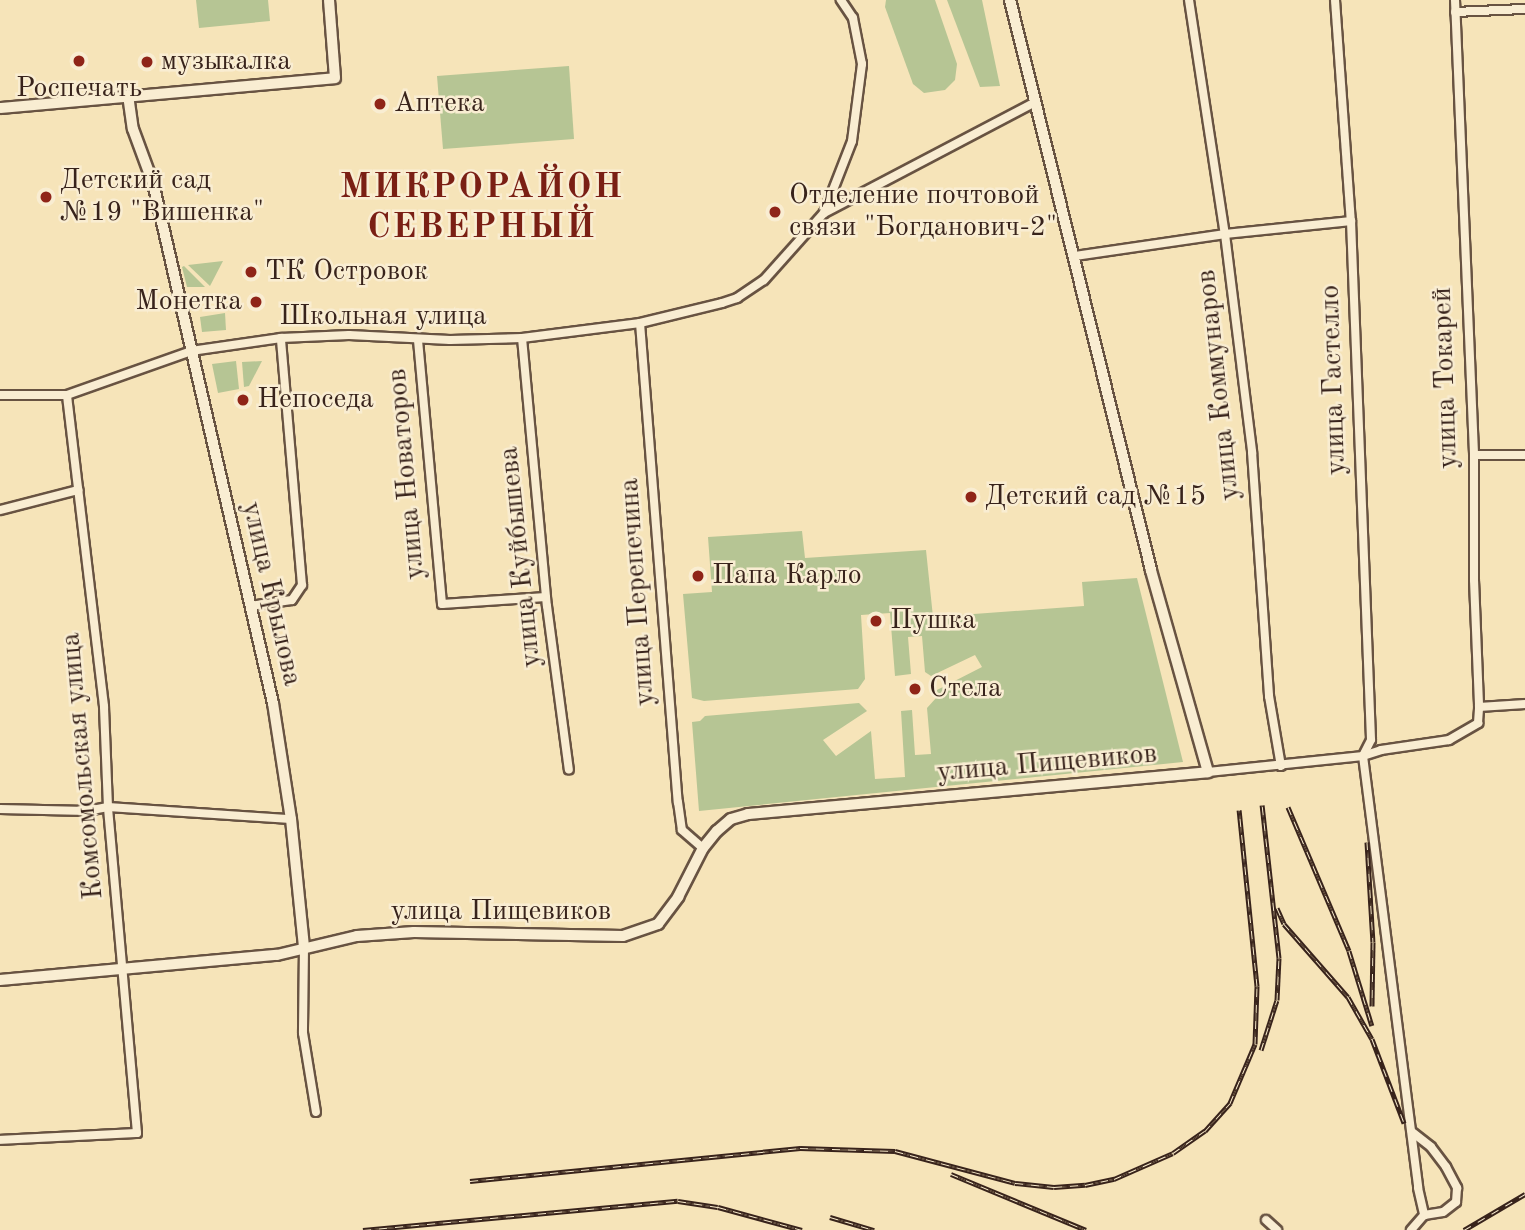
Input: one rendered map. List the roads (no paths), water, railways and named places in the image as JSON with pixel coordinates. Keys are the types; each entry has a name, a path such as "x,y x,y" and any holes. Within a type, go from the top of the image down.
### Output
{"main road":[{"path":"0,108 335,78 329,0"},
{"path":"1010,0 1151,570 1209,772"},
{"name":"улица Крылова","path":"128,95 133,129 153,183 273,704 291,819 304,947"},
{"name":"улица Пищевиков","path":"0,980 276,955 357,936 414,932 623,936 658,924 678,897 703,848 731,819 748,814 1209,772"}],"street":[{"path":"824,213 852,141 862,64 853,18 841,0"},
{"name":"улица Коммунаров","path":"1188,0 1225,234 1252,452 1269,696 1281,766"},
{"name":"улица Гастелло","path":"1335,0 1351,221 1371,740 1363,756 1418,1188 1424,1215"},
{"name":"улица Токарей","path":"1455,0 1474,455 1474,580 1479,707"},
{"path":"1455,12 1525,9"},
{"path":"824,213 1035,102"},
{"name":"Школьная улица","path":"0,395 67,395 191,351 281,338 349,335 418,340 522,338 640,323 722,303 750,291 764,280 824,213"},
{"path":"1075,256 1225,234 1351,221"},
{"name":"улица Перепечина","path":"640,323 678,802 682,830 703,848"},
{"path":"250,606 292,600 302,585 281,338"},
{"name":"улица Куйбышева","path":"522,338 546,597 569,770"},
{"name":"улица Новаторов","path":"418,340 442,604 546,597"},
{"name":"Комсомольская улица","path":"0,1140 137,1133 108,807 104,706 67,395"},
{"path":"1474,455 1525,455"},
{"path":"0,510 78,490"},
{"path":"1479,707 1525,704"},
{"name":"улица Пищевиков","path":"1209,772 1363,756 1381,750 1449,740 1478,723 1479,707"},
{"path":"0,809 87,811 108,807 291,819"},
{"name":"улица Крылова","path":"304,947 303,1033 316,1112"},
{"path":"1411,1230 1424,1215 1443,1212 1455,1202 1457,1188 1431,1147 1412,1132"},
{"path":"1266,1220 1277,1230"}],"railway":[{"path":"1261,1050 1277,1000 1279,958 1262,805"},
{"path":"1288,807 1349,951 1372,1026"},
{"path":"470,1181 800,1148 895,1151 1015,1183 1054,1187 1085,1185 1114,1179 1173,1153 1205,1131 1230,1103 1255,1044 1257,986 1239,810"},
{"path":"1367,842 1373,942 1372,1006"},
{"path":"1277,908 1284,924 1348,997 1372,1039 1404,1123"},
{"path":"951,1174 1086,1230"},
{"path":"1464,1230 1525,1194"},
{"path":"363,1230 678,1201 718,1207 802,1230"},
{"path":"830,1217 874,1230"}],"place":[{"name":"Роспечать","path":"79,61"},
{"name":"музыкалка","path":"147,62"},
{"name":"Аптека","path":"380,104"},
{"name":"Детский сад №19 \"Вишенка\"","path":"46,197"},
{"name":"Отделение почтовой связи \"Богданович-2\"","path":"775,212"},
{"name":"ТК Островок","path":"251,272"},
{"name":"Монетка","path":"256,302"},
{"name":"Непоседа","path":"243,400"},
{"name":"Детский сад №15","path":"971,497"},
{"name":"Папа Карло","path":"698,576"},
{"name":"Пушка","path":"876,621"},
{"name":"Стела","path":"915,689"}],"district":[{"name":"МИКРОРАЙОН СЕВЕРНЫЙ","path":"482,208"}]}
